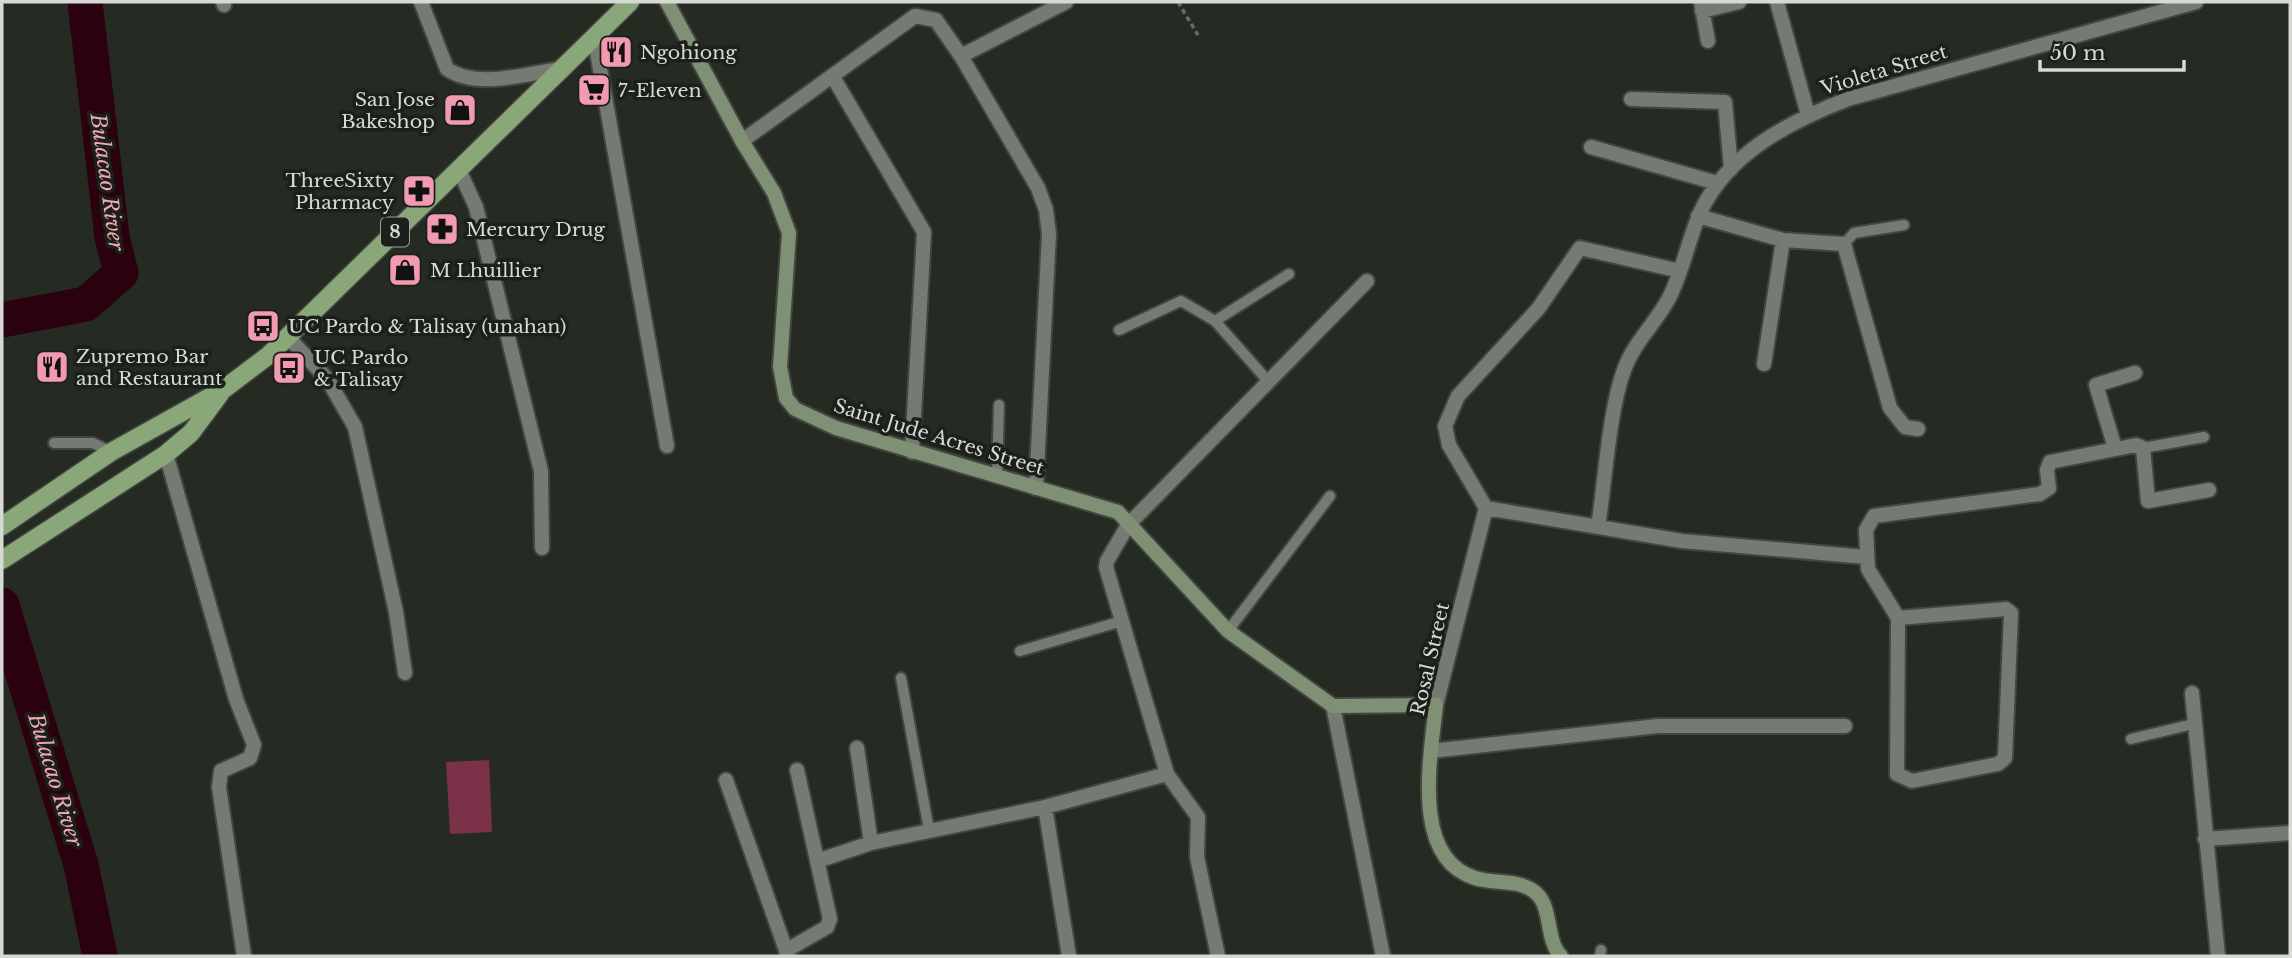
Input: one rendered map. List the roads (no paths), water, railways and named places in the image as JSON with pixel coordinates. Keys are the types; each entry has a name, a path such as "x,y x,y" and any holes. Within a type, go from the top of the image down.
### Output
{"main road":[{"name":"8","path":"2,526 111,452 225,389 269,355 630,2"},
{"name":"8","path":"2,560 166,454 191,433 225,389"},
{"path":"148,430 166,454"}],"street":[{"path":"421,2 447,69 456,75 494,78 561,69"},
{"name":"Saint Jude Acres Street","path":"667,2 742,141 774,193 789,233 780,367 786,398 795,409 836,428 1118,512 1228,631 1333,706"},
{"path":"961,56 1066,2"},
{"path":"1709,41 1702,6 1739,2"},
{"path":"1777,2 1808,115"},
{"name":"Violeta Street","path":"1598,527 1624,370 1636,344 1669,298 1698,216 1717,183 1731,169 1763,141 1808,115 1899,84 2196,2"},
{"path":"742,141 915,16 936,20 961,56 1038,188 1046,210 1049,234 1036,488"},
{"path":"594,36 667,446"},
{"path":"833,77 924,232 912,452"},
{"path":"1631,99 1725,102 1731,169"},
{"path":"1591,147 1717,183"},
{"path":"459,170 476,207 541,471 542,548"},
{"path":"1698,216 1783,240 1844,244 1890,408 1905,426 1918,429"},
{"path":"1763,364 1783,240"},
{"path":"1680,271 1580,248 1538,309 1458,396 1445,426 1449,445 1486,508 1682,541 1866,557"},
{"path":"1218,956 1197,857 1198,817 1167,774 1106,568 1128,525 1367,281"},
{"path":"287,336 328,380 355,427 396,612 405,673"},
{"path":"2115,448 2096,386 2135,373"},
{"path":"1898,618 2006,609 2011,613 2002,762 1912,781 1897,774 1898,618 1892,604 1873,580 1866,557 1866,530 1874,516 2040,494 2049,488 2047,470 2050,462 2136,444 2143,448 2148,501 2209,490"},
{"path":"166,454 236,699 254,745 250,758 221,771 219,787 244,956"},
{"name":"Rosal Street","path":"1486,508 1436,705 1431,751 1431,821 1440,850 1452,865 1474,878 1515,884 1534,890 1544,904 1553,948 1561,956"},
{"path":"2192,694 2218,956"},
{"path":"1383,956 1333,706 1436,705"},
{"path":"1431,751 1658,726 1844,726"},
{"path":"857,748 871,843"},
{"path":"726,780 788,953 829,923 797,770"},
{"path":"817,861 871,843 1045,807 1167,774"},
{"path":"1045,807 1069,956"},
{"path":"2205,839 2290,833"}],"lane":[{"path":"1844,244 1854,233 1904,225"},
{"path":"1215,321 1290,274"},
{"path":"1119,330 1181,302 1215,321 1268,381"},
{"path":"997,477 999,405"},
{"path":"2143,448 2204,437"},
{"path":"54,443 93,443 111,452"},
{"path":"1228,631 1329,496"},
{"path":"1020,652 1122,621"},
{"path":"901,678 929,830"},
{"path":"2131,739 2193,724"}],"waterway":[{"name":"Bulacao River","path":"2,320 86,304 121,273 112,237 85,2"},
{"name":"Bulacao River","path":"2,605 81,865 100,956"}],"place":[{"name":"Ngohiong","path":"616,52"},
{"name":"7-Eleven","path":"594,90"},
{"name":"San Jose Bakeshop","path":"460,110"},
{"name":"ThreeSixty Pharmacy","path":"419,191"},
{"name":"Mercury Drug","path":"442,229"},
{"name":"M Lhuillier","path":"405,270"},
{"name":"UC Pardo & Talisay (unahan)","path":"263,326"},
{"name":"Zupremo Bar and Restaurant","path":"52,367"},
{"name":"UC Pardo & Talisay","path":"289,368"}]}
